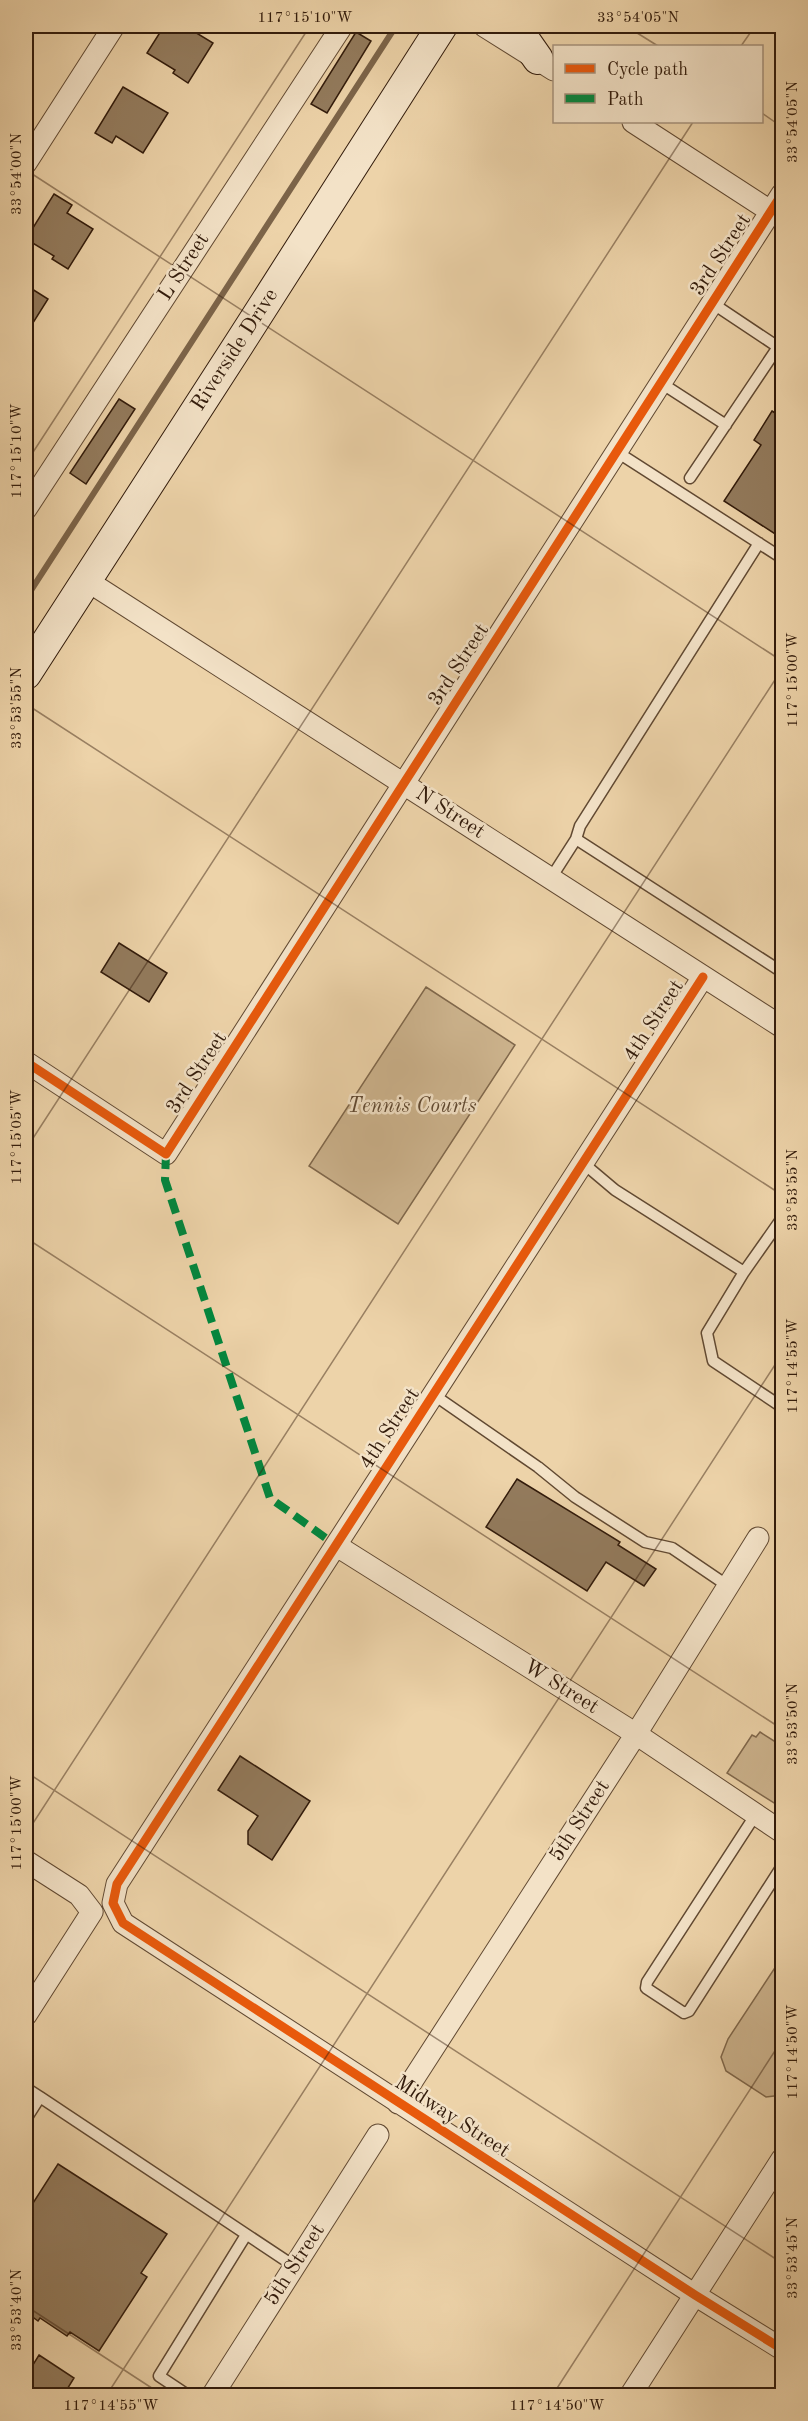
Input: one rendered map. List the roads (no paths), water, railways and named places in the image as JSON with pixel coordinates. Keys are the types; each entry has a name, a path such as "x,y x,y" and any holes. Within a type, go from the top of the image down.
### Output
{"street":[{"path":"26,163 114,26"},
{"name":"L Street","path":"26,509 342,26"},
{"name":"Riverside Drive","path":"26,674 442,26"},
{"path":"483,26 546,65"},
{"path":"516,26 546,65"},
{"path":"635,123 777,215"},
{"name":"3rd Street","path":"26,1062 166,1154 712,303 777,215 783,194"},
{"name":"N Street","path":"86,580 783,1027"},
{"name":"4th Street","path":"113,1903 117,1884 703,976"},
{"name":"5th Street","path":"398,2103 636,1734 759,1538"},
{"name":"W Street","path":"337,1546 636,1734 783,1832"},
{"path":"26,1861 78,1895 92,1912 26,2015"},
{"name":"Midway Street","path":"113,1903 123,1923 695,2295 783,2349"},
{"name":"5th Street","path":"212,2396 378,2135"},
{"path":"630,2396 783,2159"}],"lane":[{"path":"690,478 781,344 712,303"},
{"path":"662,382 726,425"},
{"path":"617,452 783,558"},
{"path":"551,878 576,839 586,816 759,543"},
{"path":"576,839 783,972"},
{"path":"583,1163 615,1190 744,1272"},
{"path":"783,1218 744,1272 707,1333 713,1361 783,1407"},
{"path":"434,1395 605,1517 645,1542 672,1548 728,1586"},
{"path":"756,1814 647,1982 646,1988 684,2013 689,2011 783,1866"},
{"path":"26,2088 294,2266"},
{"path":"26,2119 40,2097"},
{"path":"189,2396 159,2376 246,2235"}],"waterway":[{"path":"26,598 396,26"}],"park label":[{"name":"Tennis Courts","path":"412,1106"}]}
